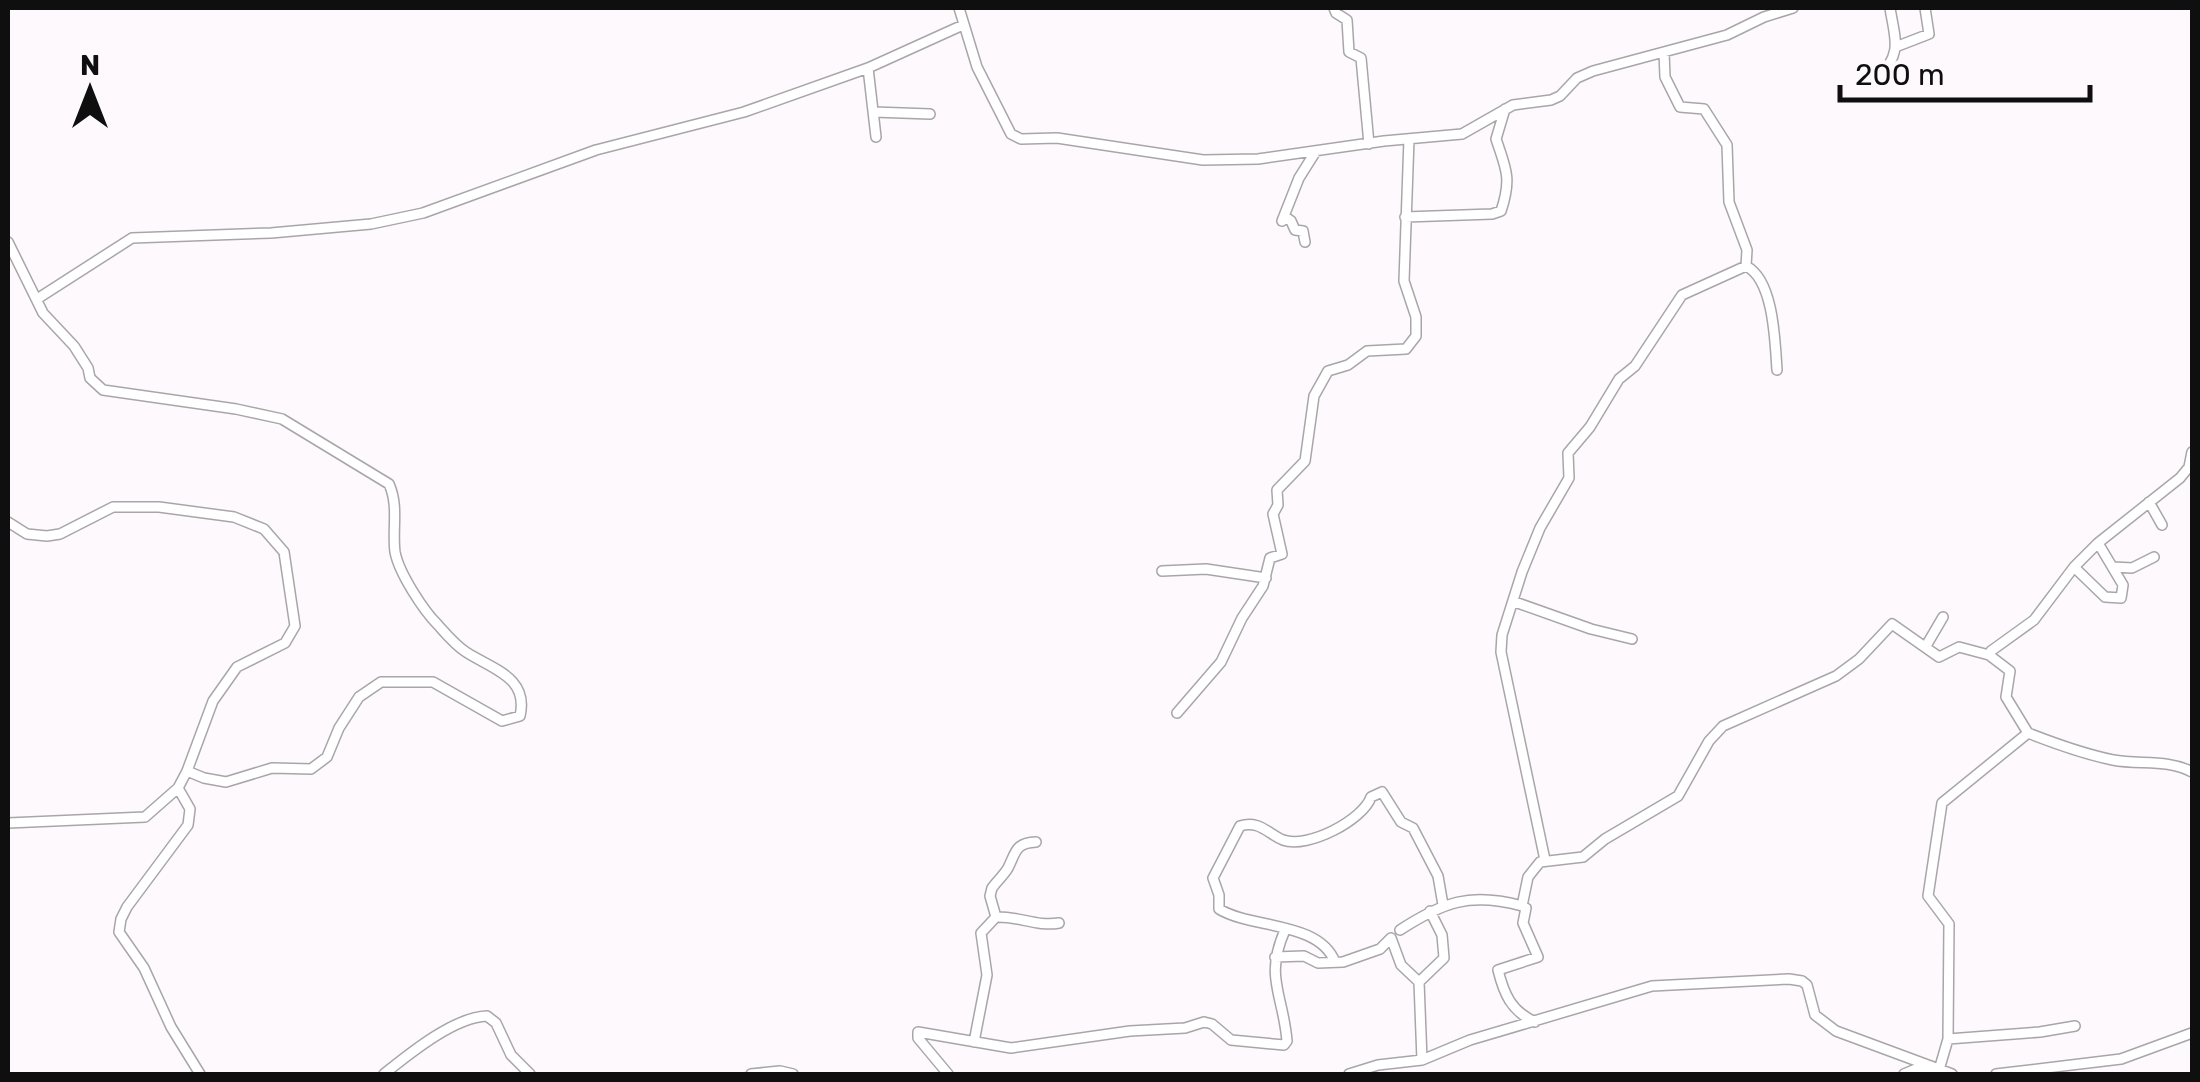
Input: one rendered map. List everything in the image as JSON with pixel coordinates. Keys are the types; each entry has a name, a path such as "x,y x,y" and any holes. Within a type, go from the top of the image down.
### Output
{"street":[{"path":"959,8 977,67 1011,134 1021,139 1058,138 1203,160 1258,158 1462,134 1513,105 1552,100 1577,78 1728,35 1764,17 1794,8"},
{"path":"1334,8 1336,14 1347,20 1349,52 1361,58 1369,144"},
{"path":"1878,79 1898,46 1890,8"},
{"path":"1898,46 1929,34 1924,8"},
{"path":"37,299 132,238 272,233 371,224 424,213 596,150 744,112 868,68 963,25"},
{"path":"1664,52 1665,76 1680,107 1704,109 1727,145 1730,202 1747,250 1746,266"},
{"path":"868,68 876,137"},
{"path":"1405,217 1501,211 1506,162 1496,138 1505,109"},
{"path":"874,112 930,114"},
{"path":"1177,712 1215,673 1266,578 1271,556 1282,554 1273,514 1278,505 1277,490 1305,462 1314,396 1328,371 1348,365 1367,351 1406,349 1416,336 1415,313 1404,280 1408,139"},
{"path":"1305,242 1304,231 1295,230 1291,220 1283,219 1299,178 1316,151"},
{"path":"8,242 43,313 74,346 90,378 103,390 282,419 389,484 396,510 396,555 424,609 462,650 503,672 521,696 520,716 502,721 434,682 380,682 360,697 339,728 327,757 311,769 272,768 226,782 187,771"},
{"path":"1746,266 1756,272 1768,300 1778,370"},
{"path":"1544,860 1501,652 1505,624 1522,572 1536,536 1568,482 1568,453 1590,427 1617,381 1635,366 1682,294 1746,266"},
{"path":"1990,655 2008,636 2034,620 2074,567 2098,543 2186,473 2192,452"},
{"path":"2149,502 2162,526"},
{"path":"8,522 27,534 47,536 60,534 112,507 159,507 234,517 264,529 284,552 295,626 285,643 237,667 214,701 178,788 144,816 8,823"},
{"path":"2074,567 2105,597 2116,600 2124,595 2114,568 2098,543"},
{"path":"2114,568 2132,568 2154,556"},
{"path":"1162,571 1206,570 1266,578"},
{"path":"1515,602 1632,639"},
{"path":"1926,646 1944,617"},
{"path":"1522,906 1531,872 1544,860 1583,857 1647,812 1672,800 1682,792 1703,752 1723,726 1836,676 1859,659 1892,624 1940,658 1958,647 1990,655 2010,670 2006,698 2028,733 2097,756 2171,763 2192,772"},
{"path":"1940,1070 1948,1038 1949,924 1928,896 1942,803 2028,733"},
{"path":"178,788 190,809 188,825 126,907 120,918 120,932 144,968 171,1027 200,1074"},
{"path":"1335,962 1328,948 1317,939 1270,922 1234,918 1218,906 1219,895 1212,878 1237,830 1252,824 1288,841 1322,837 1365,809 1371,797 1382,792 1401,822 1413,828 1438,876 1443,905"},
{"path":"996,917 992,888 1018,846 1036,842"},
{"path":"1400,930 1443,905 1482,898 1526,908 1523,924 1538,957 1498,970 1507,1000 1523,1016 1536,1022"},
{"path":"1419,982 1444,958 1442,935 1430,911"},
{"path":"974,1042 987,975 981,933 996,917 1012,916 1042,926 1059,923"},
{"path":"948,1074 918,1038 918,1032 1002,1048 1052,1045 1204,1022 1230,1040 1284,1045 1284,1012 1272,966 1285,930"},
{"path":"1275,957 1304,956 1318,962 1343,962 1380,948 1391,938 1401,965 1419,982 1422,1060"},
{"path":"1348,1074 1378,1065 1422,1060 1470,1040 1652,986 1795,980 1807,985 1815,1015 1836,1031 1952,1074"},
{"path":"384,1074 418,1047 466,1022 488,1016 496,1023 511,1055 530,1074"},
{"path":"1948,1038 2075,1026"},
{"path":"1996,1074 2121,1059 2192,1033"},
{"path":"1904,1074 1916,1069 1940,1070"},
{"path":"752,1074 793,1074"}]}
